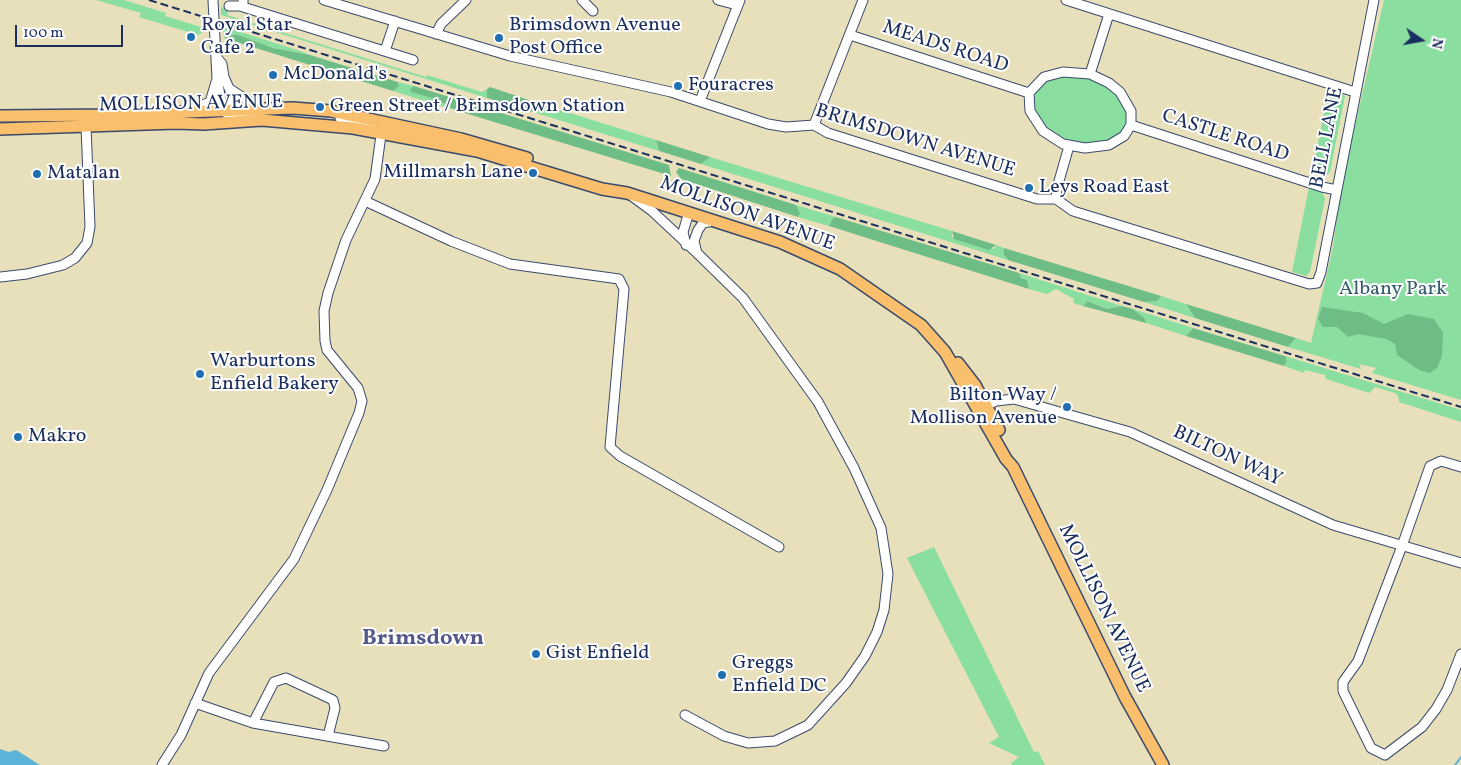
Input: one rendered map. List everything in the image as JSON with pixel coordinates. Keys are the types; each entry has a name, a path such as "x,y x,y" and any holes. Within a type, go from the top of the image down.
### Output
{"main road":[{"name":"MOLLISON AVENUE","path":"0,129 86,126 227,114 263,108 312,109 331,111 489,146 605,182 627,193"},
{"name":"MOLLISON AVENUE","path":"0,116 186,112 227,114 262,120 353,128 381,135 477,151 602,189 627,193 780,242 840,269 921,325 970,377 982,407 1011,456 1013,467 1125,697 1163,765"}],"street":[{"path":"186,112 210,102 215,92 217,79 213,0"},
{"name":"BRIMSDOWN AVENUE","path":"324,0 510,56 671,92 778,126 814,125 828,133 1036,199 1056,199 1073,211 1305,284 1317,283"},
{"path":"436,34 441,24 466,0"},
{"path":"582,0 593,11"},
{"path":"700,101 738,2 718,0"},
{"path":"814,125 863,0"},
{"path":"1066,0 1355,92"},
{"name":"BELL LANE","path":"1317,283 1374,0"},
{"path":"229,6 243,3 413,60"},
{"path":"1090,74 1109,14"},
{"path":"385,51 395,20"},
{"name":"MEADS ROAD","path":"850,35 1029,93"},
{"path":"216,57 222,64 224,77 230,89 263,108"},
{"path":"1072,72 1090,74 1109,83 1125,98 1131,111 1131,125 1124,136 1109,145 1085,148 1070,146 1052,137 1037,124 1028,106 1029,93 1039,80 1050,75 1072,72"},
{"path":"217,79 227,114"},
{"path":"227,114 230,89"},
{"name":"MOLLISON AVENUE","path":"312,109 369,126 381,135"},
{"path":"162,765 181,735 206,678 224,650 294,559 327,490 359,413 361,394 354,380 327,350 324,321 328,294 346,240 375,179 381,135 388,124"},
{"name":"CASTLE ROAD","path":"1131,125 1322,187 1337,190"},
{"path":"0,277 27,274 63,265 75,258 87,243 90,227 86,126"},
{"path":"1056,199 1057,188 1070,146"},
{"path":"627,193 652,211 743,298 818,402 854,468 881,528 888,574 884,610 866,656 846,683 808,725 774,741 748,743 724,736 685,715"},
{"path":"364,201 451,241 510,264 619,279 624,289 610,448 620,456 779,547"},
{"path":"686,245 683,232 689,212"},
{"path":"697,254 694,241 698,230 704,222 716,220"},
{"name":"BILTON WAY","path":"982,407 1002,399 1014,398 1130,432 1333,525 1461,563"},
{"path":"1461,467 1441,461 1430,466 1358,661 1343,682 1343,691 1371,748 1378,753 1385,754 1422,728 1447,690 1461,654"},
{"path":"252,723 274,682 286,678 333,700 335,708 328,736"},
{"path":"195,703 252,723 384,746"}],"green space":[{"path":"96,0 124,0 166,13 165,16 201,27 202,33 198,35 139,17 141,13"},
{"name":"Albany Park","path":"1384,0 1461,0 1461,400 1372,373 1376,368 1359,364 1361,369 1288,347 1296,338 1311,343 1333,247 1341,186"},
{"path":"221,7 229,9 227,15 426,77 427,75 482,92 487,89 487,98 221,15"},
{"path":"222,26 310,55 273,48 236,34 224,38"},
{"path":"236,34 273,48 310,55 398,82 399,86 393,91 224,38"},
{"path":"1067,74 1089,76 1116,91 1128,110 1128,124 1121,135 1106,143 1089,145 1070,142 1048,129 1039,119 1034,107 1033,94 1040,85 1052,77"},
{"path":"398,82 414,86 411,88 411,92 438,100 455,110 393,91 399,86"},
{"path":"414,86 669,165 671,176 455,110 438,100 411,92 411,88"},
{"path":"490,87 541,104 533,112 487,98 487,89"},
{"path":"1329,88 1342,92 1345,96 1330,172 1325,177 1312,173"},
{"path":"541,104 656,140 659,151 533,112"},
{"path":"656,140 710,157 701,164 659,151"},
{"path":"710,157 952,231 952,237 994,249 996,245 1004,248 1004,255 1008,260 701,164"},
{"path":"679,168 796,205 800,213 798,217 681,179 676,172"},
{"path":"1309,187 1322,191 1325,199 1310,272 1306,276 1292,272"},
{"path":"796,205 836,217 833,218 829,226 798,217 800,213"},
{"path":"836,217 1019,273 1021,278 1027,280 1029,289 829,226 833,218"},
{"path":"952,231 996,245 989,250 954,239"},
{"path":"1004,248 1161,296 1157,301 1144,302 1008,260 1004,255"},
{"path":"1019,273 1122,306 1107,309 1087,301 1083,306 1073,303 1074,299 1056,289 1047,294 1029,289 1027,280 1021,278"},
{"path":"1161,296 1186,304 1195,318 1144,302 1157,301"},
{"path":"1087,301 1107,309 1122,306 1133,309 1145,319 1146,323 1083,306"},
{"path":"1186,304 1296,338 1288,347 1195,318"},
{"path":"1322,307 1363,313 1384,324 1408,314 1434,319 1443,333 1442,356 1437,368 1430,373 1419,370 1397,355 1395,344 1386,339 1358,334 1348,337 1337,327 1323,327 1318,319"},
{"path":"1133,309 1193,328 1186,336 1146,323 1145,319"},
{"path":"1193,328 1285,356 1287,361 1284,366 1186,336"},
{"path":"1285,356 1461,410 1461,422 1399,402 1398,396 1395,393 1375,387 1369,393 1326,379 1325,375 1305,370 1304,373 1284,366 1287,361"},
{"path":"934,547 1034,752 1038,751 1045,765 1012,765 1011,763 1019,757 989,743 999,737 907,558"}],"water":[{"path":"0,749 9,752 16,750 40,765 0,765"}],"waterway":[{"path":"1455,765 1461,757"}],"railway":[{"path":"149,0 1461,407"}],"place":[{"name":"Royal Star Cafe 2","path":"191,37"},
{"name":"Brimsdown Avenue Post Office","path":"499,38"},
{"name":"McDonald's","path":"273,75"},
{"name":"Fouracres","path":"678,86"},
{"name":"Green Street / Brimsdown Station","path":"320,107"},
{"name":"Millmarsh Lane","path":"533,173"},
{"name":"Matalan","path":"37,174"},
{"name":"Leys Road East","path":"1029,188"},
{"name":"Warburtons Enfield Bakery","path":"200,374"},
{"name":"Bilton Way / Mollison Avenue","path":"1067,407"},
{"name":"Makro","path":"18,437"},
{"name":"Gist Enfield","path":"536,654"},
{"name":"Greggs Enfield DC","path":"722,675"}],"district":[{"name":"Brimsdown","path":"423,640"}]}
